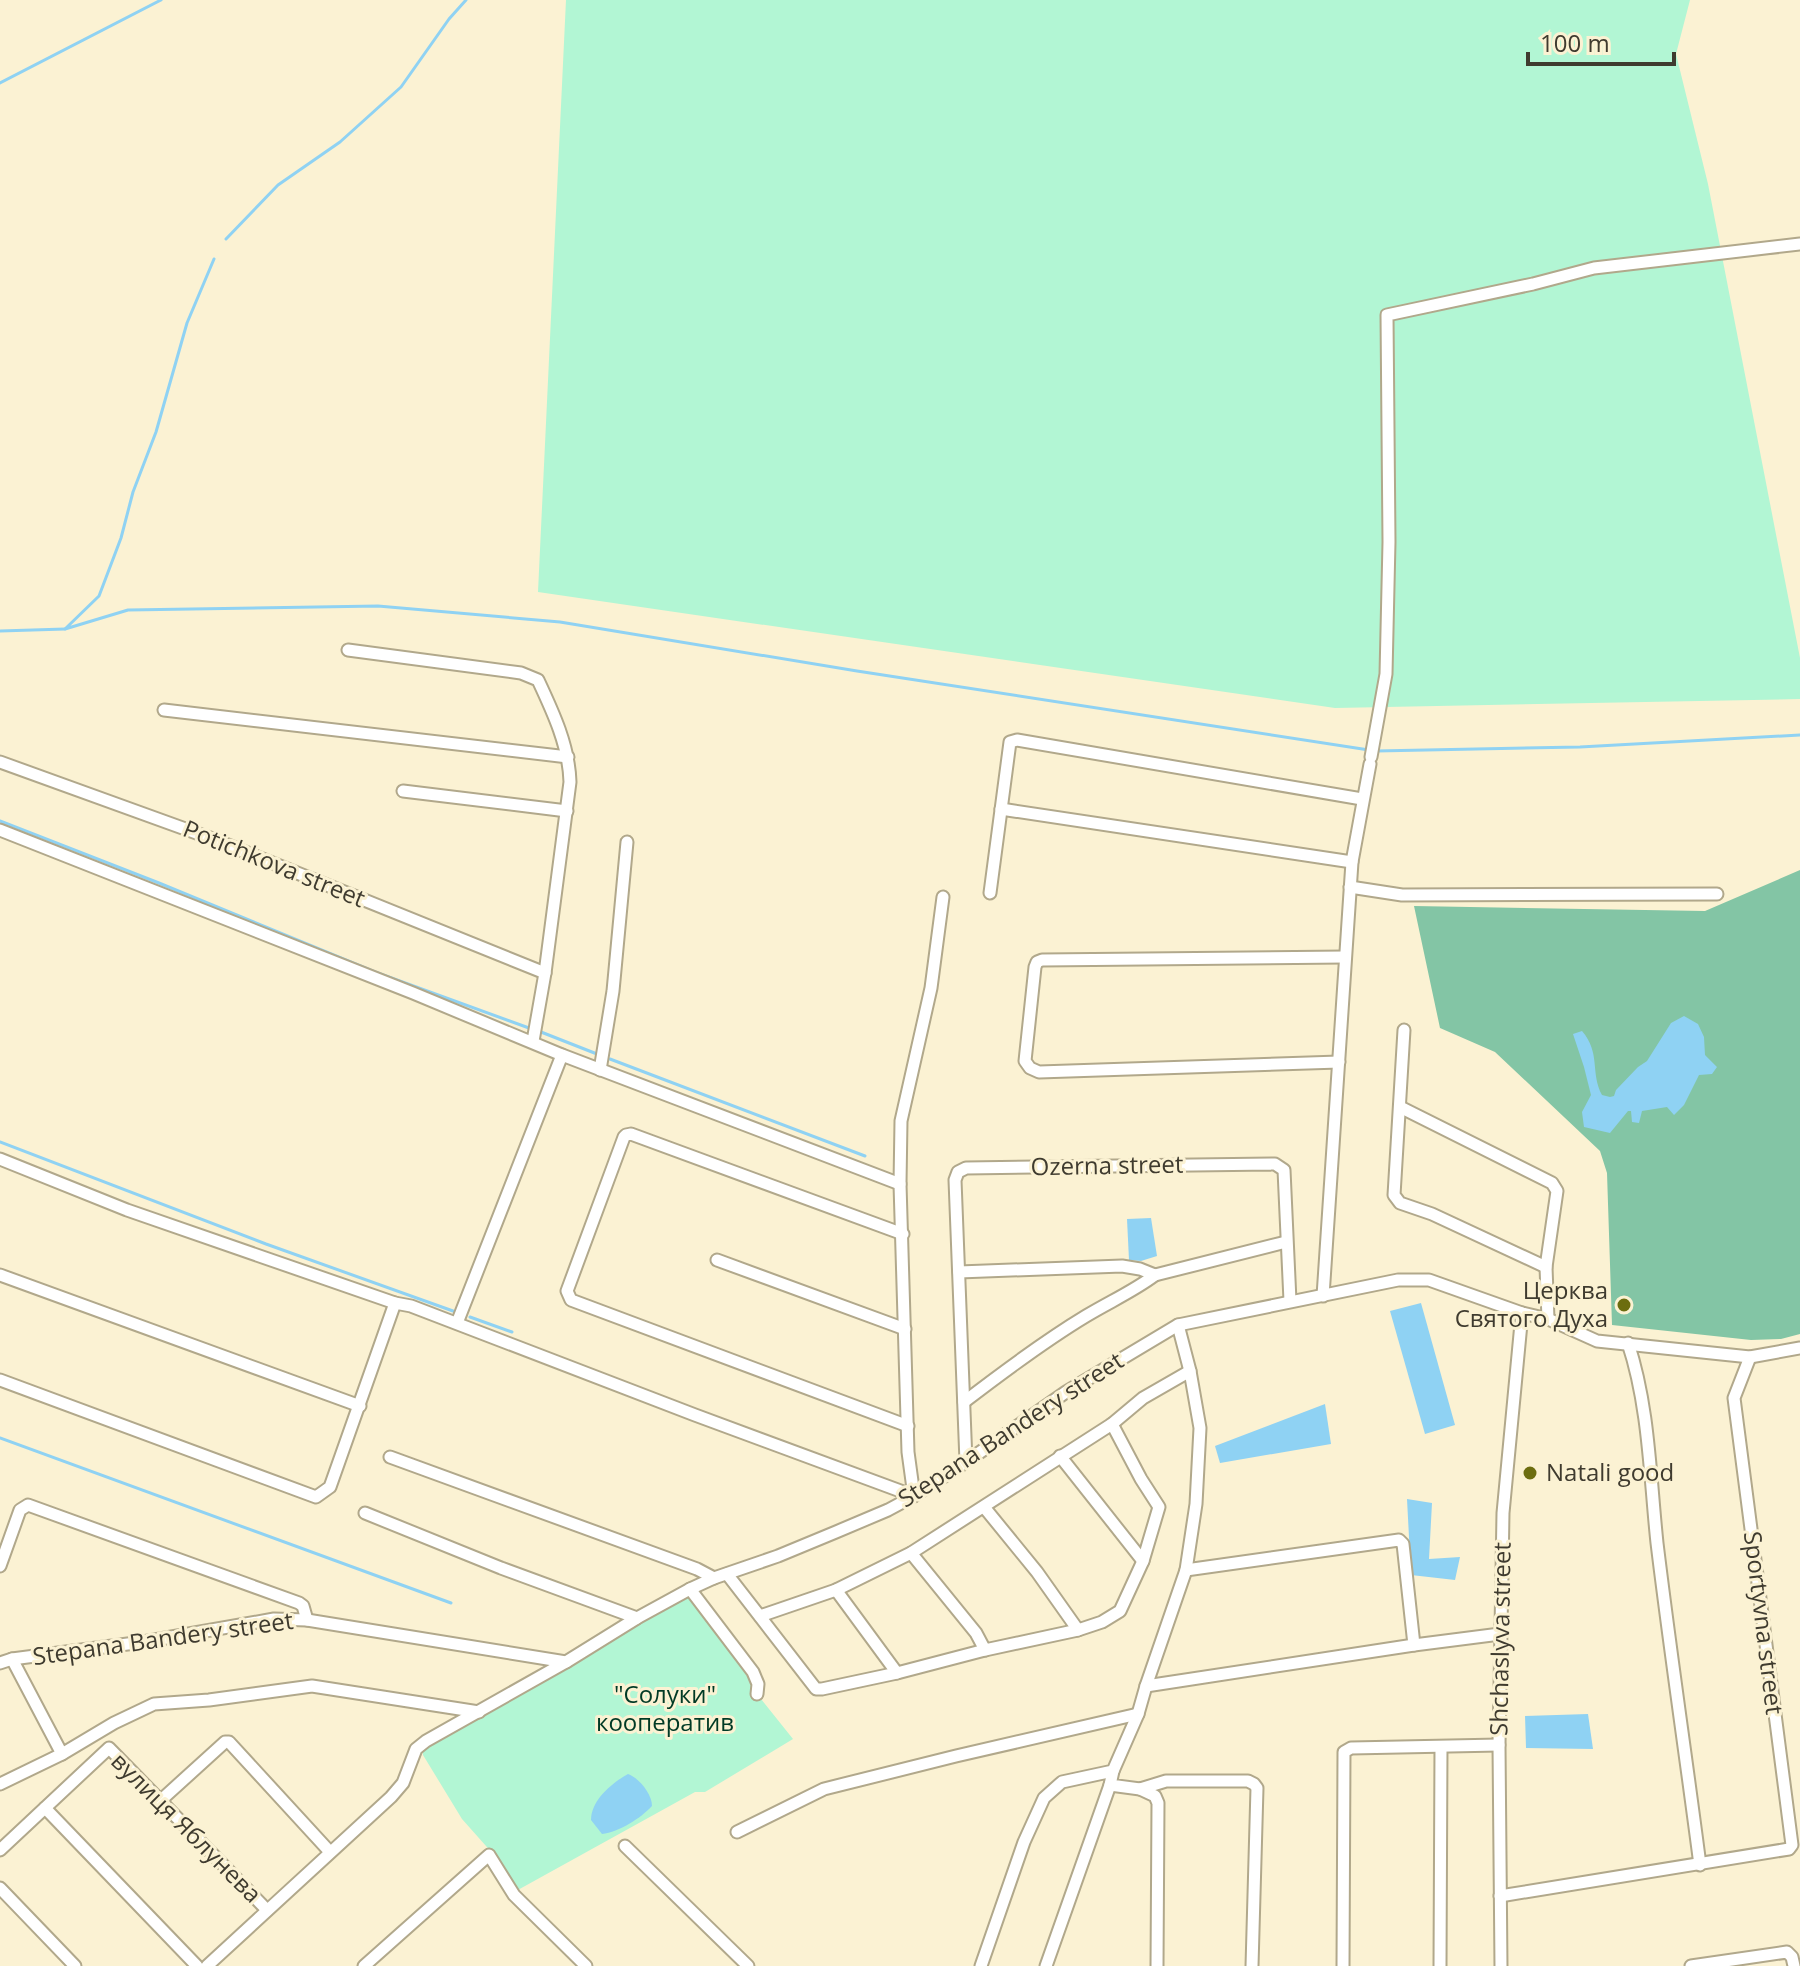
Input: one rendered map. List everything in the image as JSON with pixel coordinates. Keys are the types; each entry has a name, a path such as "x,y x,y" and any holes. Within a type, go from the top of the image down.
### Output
{"street":[{"path":"1323,1296 1352,862 1386,674 1389,542 1387,315 1594,268 1800,244"},
{"path":"348,650 521,673 538,680 568,757 570,782 533,1041"},
{"path":"164,710 568,757"},
{"path":"990,893 1010,742 1017,740 1362,799"},
{"name":"Potichkova street","path":"0,762 213,839 545,973"},
{"path":"403,791 567,811"},
{"path":"1001,809 1352,862"},
{"path":"0,830 600,1070 900,1184"},
{"path":"600,1070 613,991 627,842"},
{"path":"1350,887 1402,895 1717,894"},
{"path":"0,1159 127,1210 411,1306 914,1496 908,1452 901,1121 931,988 943,897"},
{"path":"1339,1062 1039,1072 1030,1068 1025,1061 1035,967 1042,960 1345,957"},
{"path":"1404,1030 1394,1195 1400,1203 1432,1214 1546,1267"},
{"path":"457,1323 562,1055"},
{"path":"1400,1107 1552,1183 1557,1191 1546,1267 1548,1319"},
{"path":"903,1234 631,1134 624,1137 567,1291 571,1300 908,1426"},
{"name":"Ozerna street","path":"966,1462 955,1180 958,1172 966,1168 1275,1164 1284,1170 1290,1301"},
{"path":"964,1402 1052,1338 1155,1275 1286,1242"},
{"path":"717,1260 905,1329"},
{"path":"959,1272 1122,1266 1155,1275"},
{"path":"0,1275 360,1406"},
{"name":"Stepana Bandery street","path":"6,1661 143,1642 274,1619 307,1620 566,1662 690,1589 861,1522 914,1496 1066,1392 1178,1325 1398,1280 1429,1280 1548,1319 1597,1341 1750,1357 1800,1348"},
{"path":"0,1380 316,1497 330,1487 395,1303"},
{"name":"Shchaslyva street","path":"1501,1966 1499,1745 1503,1513 1522,1313"},
{"path":"1046,1966 1113,1771 1138,1714 1186,1570 1196,1504 1200,1428 1178,1325"},
{"path":"1628,1343 1635,1365 1648,1447 1657,1542 1700,1865"},
{"name":"Sportyvna street","path":"1500,1896 1700,1865 1789,1849 1792,1845 1734,1398 1750,1357"},
{"path":"760,1616 836,1590 911,1553 1112,1424 1143,1398 1190,1371"},
{"path":"727,1574 816,1689 897,1673 1102,1622 1120,1611 1143,1561 1159,1507 1112,1424"},
{"path":"1060,1456 1143,1561"},
{"path":"390,1457 697,1569 714,1578"},
{"path":"0,1566 20,1510 28,1505 299,1603 307,1620"},
{"path":"984,1507 1037,1572 1078,1630"},
{"path":"365,1513 637,1618"},
{"path":"1186,1570 1399,1540 1403,1544 1414,1645"},
{"path":"911,1553 976,1633 985,1650"},
{"path":"690,1589 753,1672 758,1684 757,1694"},
{"path":"836,1590 897,1673"},
{"path":"1146,1686 1500,1634"},
{"path":"6,1661 62,1754"},
{"path":"207,1966 391,1797 403,1783 416,1749 566,1662"},
{"path":"0,1784 154,1704 312,1686 479,1712"},
{"path":"737,1832 824,1789 1138,1714"},
{"path":"160,1801 225,1742 229,1742 330,1852"},
{"path":"1343,1966 1344,1752 1351,1748 1499,1745"},
{"path":"1440,1966 1441,1747"},
{"name":"вулиця Яблунева","path":"0,1850 109,1748 267,1910"},
{"path":"981,1966 1024,1842 1044,1798 1062,1782 1113,1771"},
{"path":"1140,1789 1166,1781 1248,1781 1257,1788 1252,1966"},
{"path":"1110,1785 1140,1789 1155,1796 1158,1803 1157,1966"},
{"path":"45,1808 197,1966"},
{"path":"625,1846 748,1966"},
{"path":"364,1966 489,1855 514,1895 586,1966"},
{"path":"0,1888 75,1966"},
{"path":"1691,1966 1787,1952 1794,1966"}],"green space":[{"path":"566,0 1690,0 1676,54 1708,184 1800,658 1800,699 1335,708 538,592"},
{"path":"1800,870 1800,1334 1781,1339 1751,1340 1612,1325 1607,1173 1600,1151 1495,1052 1440,1028 1414,906 1705,911"},
{"name":"\"Солуки\" кооператив","path":"690,1589 753,1678 757,1694 793,1739 705,1792 695,1792 516,1891 494,1855 462,1819 423,1755 423,1750"}],"water":[{"path":"1684,1016 1698,1024 1704,1037 1705,1055 1717,1067 1712,1074 1699,1075 1684,1105 1674,1115 1667,1107 1642,1111 1639,1123 1632,1122 1631,1111 1628,1111 1610,1133 1584,1127 1582,1112 1591,1095 1573,1034 1582,1031 1588,1039 1594,1055 1598,1087 1602,1095 1610,1097 1647,1061 1671,1023"},
{"path":"1151,1218 1157,1256 1141,1261 1129,1260 1127,1219"},
{"path":"1421,1303 1455,1425 1425,1434 1390,1311"},
{"path":"1325,1404 1331,1444 1220,1463 1215,1446"},
{"path":"1407,1499 1432,1503 1429,1559 1460,1557 1455,1580 1411,1575"},
{"path":"1588,1714 1593,1749 1526,1748 1525,1716"},
{"path":"628,1774 644,1787 652,1806 629,1824 602,1834 591,1820 598,1799"}],"waterway":[{"path":"0,83 161,0"},
{"path":"226,239 278,185 340,142 401,87 466,0"},
{"path":"214,259 187,323 156,432 99,596 65,629 128,610 378,606 560,622 1369,750"},
{"path":"0,631 65,629"},
{"path":"1376,751 1580,747 1800,735"},
{"path":"0,821 375,972 529,1028"},
{"path":"541,1032 597,1054"},
{"path":"610,1059 865,1156"},
{"path":"0,1142 266,1244 453,1311"},
{"path":"470,1317 512,1332"},
{"path":"0,1438 451,1603"}],"place":[{"name":"Церква Святого Духа","path":"1624,1305"},
{"name":"Natali good","path":"1530,1473"}]}
